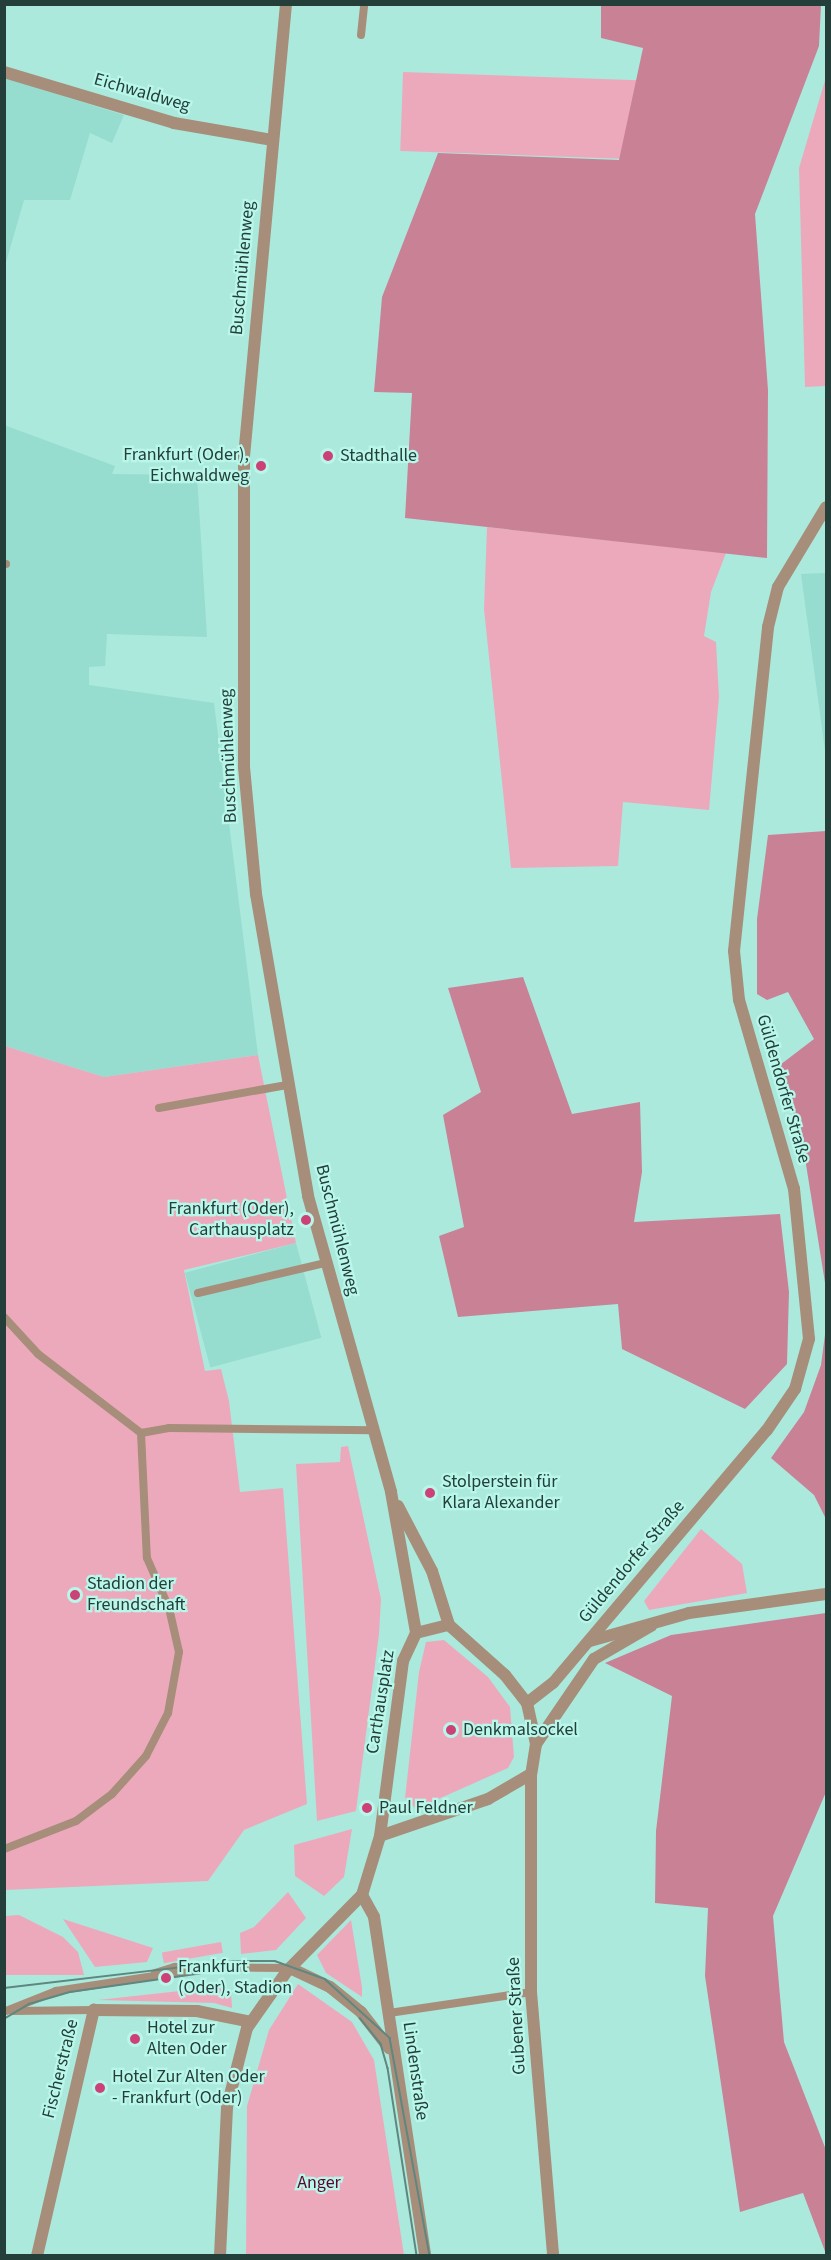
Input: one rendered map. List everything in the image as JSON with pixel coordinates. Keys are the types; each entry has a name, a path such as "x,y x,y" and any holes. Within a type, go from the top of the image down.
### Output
{"street":[{"name":"Buschmühlenweg","path":"286,4 244,456 244,767 256,894 287,1085 325,1263 391,1492 416,1633"},
{"name":"Eichwaldweg","path":"4,72 174,123 272,140"},
{"name":"Güldendorfer Straße","path":"527,1702 553,1683 767,1430 795,1389 809,1339 794,1189 738,1000 734,951 768,627 778,587 826,507"},
{"name":"Buschmühlenweg","path":"391,1492 432,1571 449,1625"},
{"path":"590,1641 668,1618 826,1594"},
{"path":"536,1744 594,1659 668,1618"},
{"path":"380,1836 488,1799 531,1774 536,1744 527,1702 506,1675 449,1625"},
{"name":"Carthausplatz","path":"362,1895 380,1836 403,1661 416,1633 449,1625"},
{"name":"Gubener Straße","path":"531,1774 531,1992 553,2256"},
{"path":"220,2256 227,2107 251,2022 290,1968 362,1895"},
{"name":"Lindenstraße","path":"362,1895 374,1917 389,2013 391,2055 425,2256"},
{"path":"290,1968 330,1987 361,2012 387,2042 391,2055"},
{"name":"Fischerstraße","path":"37,2256 94,2010 197,2011 251,2022"}],"lane":[{"path":"361,35 364,4"},
{"path":"159,1108 287,1085"},
{"path":"198,1293 325,1263"},
{"path":"4,1317 38,1354 141,1433 170,1428 373,1430"},
{"path":"4,1849 76,1821 112,1794 146,1756 168,1713 179,1652 169,1608 147,1558 141,1433"},
{"path":"5,2011 56,1991 146,1976 213,1967 290,1968"},
{"path":"389,2013 531,1992"},
{"path":"5,2011 94,2010"}],"shaded area":[{"path":"601,5 821,5 819,46 755,214 768,390 767,558 405,518 412,393 374,392 382,297 438,153 619,160 643,48 601,38"},
{"path":"5,78 124,115 112,143 90,133 70,200 24,200 5,266"},
{"path":"4,425 115,466 112,474 197,475 207,637 107,634 105,666 89,667 89,685 214,703 258,1055 104,1077 5,1046"},
{"path":"826,573 826,758 801,574"},
{"path":"826,831 826,1289 804,1152 780,1065 814,1039 788,992 767,1000 757,994 757,919 768,835"},
{"path":"523,977 572,1114 640,1102 642,1172 634,1222 780,1214 789,1292 787,1364 745,1409 622,1349 618,1304 458,1317 439,1236 464,1227 443,1115 481,1092 448,988"},
{"path":"296,1243 321,1338 210,1367 185,1273"},
{"path":"826,1327 826,1519 814,1495 771,1458 804,1412 821,1365"},
{"path":"826,1613 826,1792 773,1916 784,2042 826,2150 826,2254 803,2193 740,2212 705,1976 708,1908 655,1903 656,1831 672,1696 605,1663 671,1635"}],"green space":[{"path":"403,72 639,80 636,159 400,151"},
{"path":"826,77 826,386 805,387 799,168"},
{"path":"487,527 726,553 711,592 704,636 716,642 719,697 709,810 623,802 618,866 511,868 484,609"},
{"name":"Stadion der Freundschaft","path":"5,1046 104,1077 258,1055 296,1243 184,1270 205,1371 221,1369 229,1401 240,1492 283,1488 307,1804 244,1830 208,1881 5,1890"},
{"path":"348,1446 381,1599 379,1634 356,1811 317,1821 296,1464 340,1462 341,1447"},
{"path":"701,1529 742,1564 747,1593 649,1610 644,1601"},
{"path":"444,1640 488,1677 510,1707 514,1757 508,1768 416,1809 405,1798 419,1672 426,1642"},
{"path":"352,1829 344,1877 324,1896 295,1876 294,1845"},
{"path":"288,1892 306,1918 276,1950 241,1954 240,1933 254,1927"},
{"path":"19,1915 63,1937 78,1952 84,1975 5,1975 5,1916"},
{"path":"63,1919 153,1948 147,1962 95,1967"},
{"path":"351,1920 362,1997 326,1973 317,1955"},
{"path":"221,1942 223,1953 164,1963 162,1952"},
{"name":"Anger","path":"298,1984 352,2022 374,2060 404,2255 246,2255 247,2106 269,2030"},
{"path":"216,1987 231,1991 232,2008 214,2003 98,2000"}],"tram line":[{"path":"4,1988 234,1961 275,1961 325,1979 390,2038 430,2256"},
{"path":"4,2019 29,2004 70,1992 210,1972"},
{"path":"360,2018 381,2044 388,2068 417,2256"}],"place":[{"name":"Stadthalle","path":"328,456"},
{"name":"Frankfurt (Oder), Eichwaldweg","path":"261,466"},
{"name":"Frankfurt (Oder), Carthausplatz","path":"306,1220"},
{"name":"Stolperstein für Klara Alexander","path":"430,1493"},
{"name":"Stadion der Freundschaft","path":"75,1595"},
{"name":"Denkmalsockel","path":"451,1730"},
{"name":"Paul Feldner","path":"367,1808"},
{"name":"Frankfurt (Oder), Stadion","path":"166,1978"},
{"name":"Hotel zur Alten Oder","path":"135,2039"},
{"name":"Hotel Zur Alten Oder - Frankfurt (Oder)","path":"100,2088"}]}
